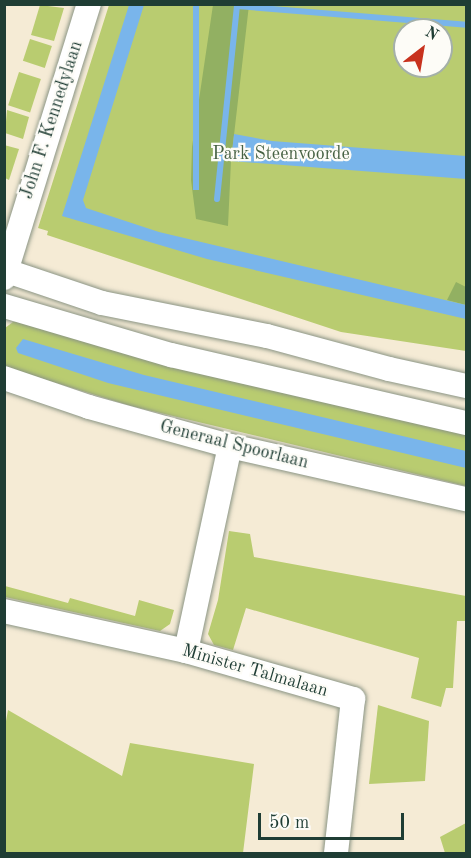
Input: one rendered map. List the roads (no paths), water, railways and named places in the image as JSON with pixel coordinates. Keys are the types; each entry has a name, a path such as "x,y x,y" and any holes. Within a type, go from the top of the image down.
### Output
{"street":[{"name":"John F. Kennedylaan","path":"5,273 88,4"},
{"path":"5,273 102,303 267,336 388,369 466,386"},
{"path":"4,306 171,355 466,423"},
{"name":"Generaal Spoorlaan","path":"4,378 89,407 230,446 466,499"},
{"path":"186,651 230,446"},
{"name":"Minister Talmalaan","path":"4,611 186,651 353,699 336,854"}],"water":[{"path":"129,5 144,5 83,200 86,208 159,232 466,305 466,319 207,259 62,216"},
{"path":"193,5 199,5 199,190 193,190"},
{"path":"234,134 272,141 466,156 466,179 231,161"},
{"path":"23,339 144,375 466,451 466,468 108,383 18,353 16,348"}],"waterway":[{"path":"217,199 237,5"},
{"path":"237,6 466,25"}],"park label":[{"name":"Park Steenvoorde","path":"281,154"}]}
